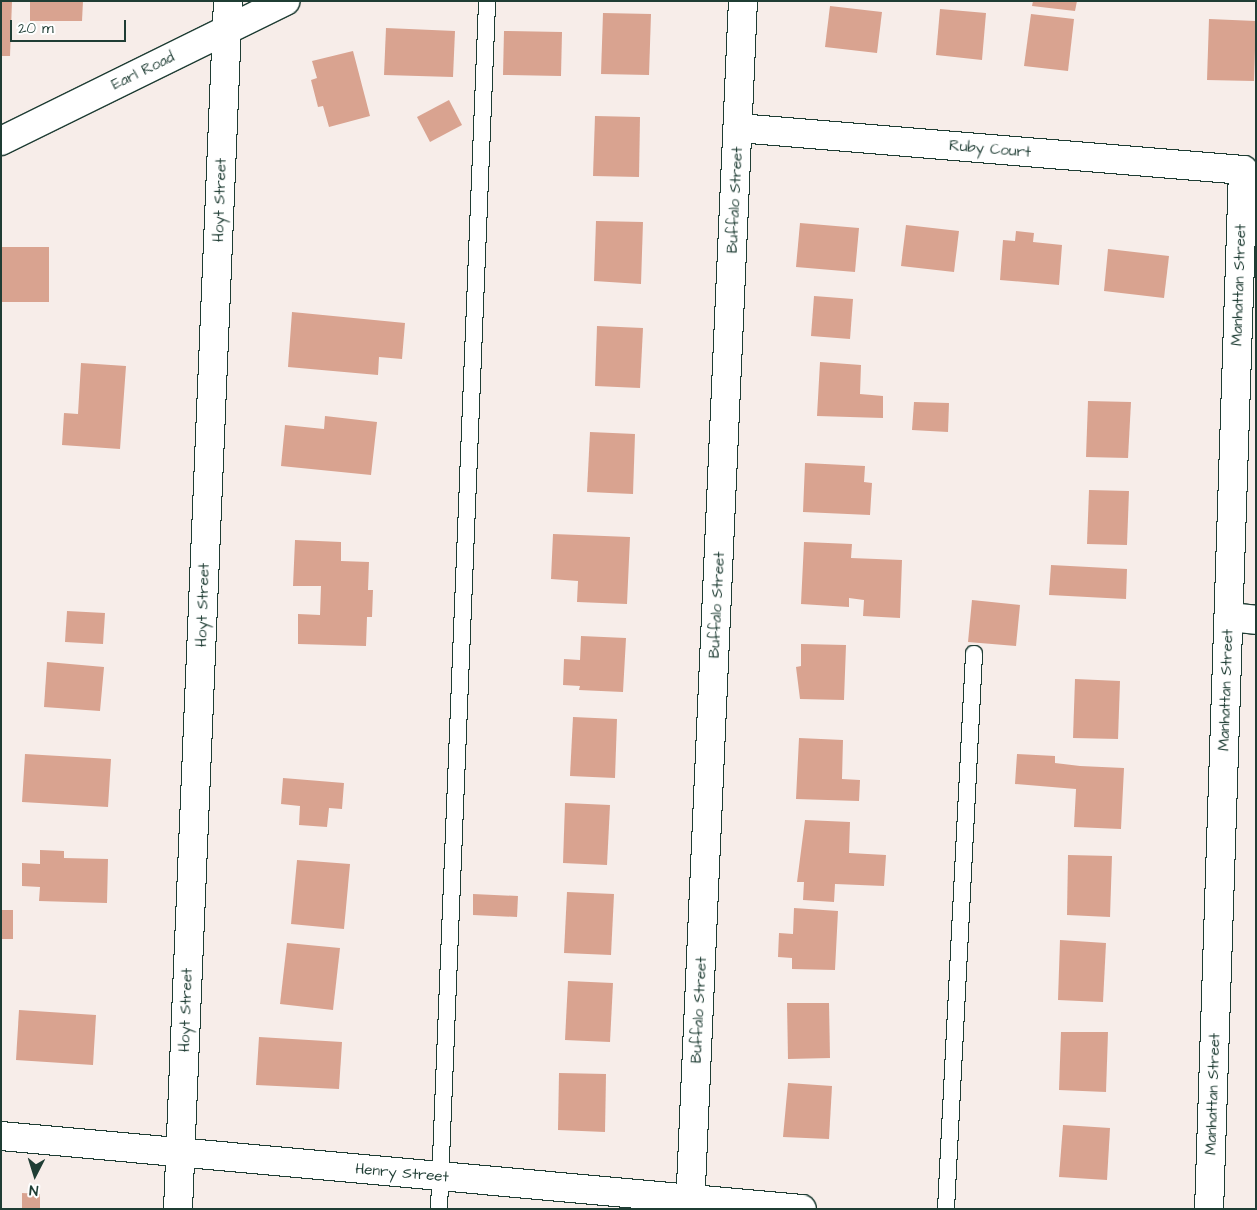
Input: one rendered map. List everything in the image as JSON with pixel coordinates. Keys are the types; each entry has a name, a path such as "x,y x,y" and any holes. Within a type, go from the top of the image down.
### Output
{"street":[{"name":"Hoyt Street","path":"178,1209 228,1"},
{"name":"Earl Road","path":"1,140 285,1"},
{"name":"Buffalo Street","path":"690,1203 743,1"},
{"name":"Ruby Court","path":"738,128 1243,170"},
{"name":"Manhattan Street","path":"1209,1209 1243,170"},
{"path":"1229,617 1256,620"},
{"name":"Henry Street","path":"1,1136 180,1154 440,1176 690,1203 802,1209"}],"lane":[{"path":"438,1209 487,1"},
{"path":"946,1209 974,654"}],"building":[{"path":"1,1 12,1 10,56 1,56"},
{"path":"30,1 83,1 82,21 30,21"},
{"path":"1033,1 1077,1 1075,11 1032,6"},
{"path":"830,6 882,12 877,53 825,47"},
{"path":"940,9 986,13 982,60 936,55"},
{"path":"603,13 651,14 649,75 601,74"},
{"path":"1031,14 1074,19 1068,71 1024,66"},
{"path":"1209,19 1256,21 1254,81 1207,80"},
{"path":"386,28 455,31 453,77 384,75"},
{"path":"504,31 562,32 561,76 503,75"},
{"path":"353,51 370,116 329,127 323,106 318,107 311,80 317,78 312,61"},
{"path":"449,100 462,125 430,142 417,117"},
{"path":"595,116 640,117 639,177 593,176"},
{"path":"596,221 643,222 641,284 594,281"},
{"path":"800,223 859,228 855,272 796,267"},
{"path":"906,225 959,231 954,272 901,266"},
{"path":"1016,231 1034,233 1033,242 1062,245 1059,285 1000,280 1003,240 1015,241"},
{"path":"1,247 49,247 49,302 1,302"},
{"path":"1108,249 1169,256 1164,298 1104,291"},
{"path":"814,296 853,299 850,339 811,336"},
{"path":"292,312 405,323 402,359 379,357 378,375 288,367"},
{"path":"597,326 643,328 640,388 595,386"},
{"path":"820,362 861,365 860,394 883,396 883,418 817,416"},
{"path":"81,363 126,366 120,449 62,445 64,413 78,414"},
{"path":"1088,401 1131,402 1128,458 1086,457"},
{"path":"914,402 949,403 948,432 912,430"},
{"path":"325,416 377,422 371,475 281,466 285,425 324,429"},
{"path":"590,432 635,434 633,494 587,492"},
{"path":"805,463 865,466 864,482 872,483 870,515 803,512"},
{"path":"1089,490 1129,491 1127,545 1087,544"},
{"path":"553,534 630,537 627,604 577,602 578,581 551,579"},
{"path":"295,540 341,542 341,561 369,562 368,590 373,590 372,617 367,617 366,646 298,644 298,614 320,615 321,586 293,586"},
{"path":"804,542 852,544 851,558 902,560 900,618 863,616 864,600 849,598 849,607 801,604"},
{"path":"1051,565 1127,569 1126,599 1049,595"},
{"path":"972,600 1020,605 1016,646 968,642"},
{"path":"67,611 105,613 103,644 65,642"},
{"path":"581,636 626,638 623,692 579,690 580,686 563,685 564,659 580,660"},
{"path":"801,644 846,645 844,700 800,699 796,667 801,666"},
{"path":"47,662 104,667 100,711 44,707"},
{"path":"1075,679 1120,681 1118,739 1073,738"},
{"path":"573,717 617,719 615,778 570,776"},
{"path":"799,738 843,740 842,779 860,780 859,801 796,799"},
{"path":"25,754 111,759 108,807 22,802"},
{"path":"1017,754 1055,756 1055,763 1124,768 1121,829 1074,827 1076,789 1015,784"},
{"path":"283,778 344,783 342,809 329,808 327,827 299,825 300,806 281,804"},
{"path":"565,803 610,805 607,865 563,863"},
{"path":"805,820 850,822 849,853 886,855 884,886 835,884 834,902 803,900 804,882 797,882"},
{"path":"40,850 64,851 64,858 108,859 107,903 39,901 40,887 22,886 22,863 40,864"},
{"path":"1068,855 1112,856 1110,917 1067,915"},
{"path":"297,860 350,864 344,929 291,924"},
{"path":"567,892 614,894 611,955 564,953"},
{"path":"473,894 518,896 517,917 473,915"},
{"path":"794,908 838,911 835,970 792,969 792,958 778,957 779,933 793,934"},
{"path":"1,910 13,910 13,939 1,939"},
{"path":"1060,940 1106,943 1103,1002 1058,1000"},
{"path":"287,943 340,948 333,1010 280,1004"},
{"path":"568,981 613,983 610,1042 565,1040"},
{"path":"787,1003 829,1003 830,1058 788,1059"},
{"path":"19,1010 96,1015 93,1065 16,1060"},
{"path":"1061,1032 1108,1032 1106,1092 1059,1090"},
{"path":"259,1037 342,1042 339,1089 256,1085"},
{"path":"559,1073 606,1074 605,1132 558,1130"},
{"path":"788,1083 832,1086 829,1139 783,1137"},
{"path":"1063,1125 1110,1128 1107,1180 1059,1177"},
{"path":"22,1193 40,1194 40,1209 22,1209"}]}
